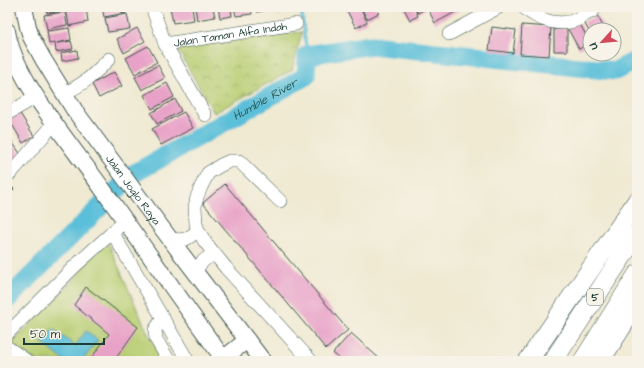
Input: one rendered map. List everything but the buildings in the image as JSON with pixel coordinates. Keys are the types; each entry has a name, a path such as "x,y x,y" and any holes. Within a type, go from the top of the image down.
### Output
{"highway":[{"path":"528,361 637,201"},
{"name":"5","path":"553,361 637,234"},
{"name":"5","path":"583,361 637,275"},
{"path":"600,361 637,303"}],"main road":[{"name":"Jalan Joglo Raya","path":"24,7 31,37 43,60 75,111 263,361"},
{"path":"7,31 8,38 20,70 36,97 224,360 247,340"}],"street":[{"name":"Jalan Taman Alfa Indah","path":"152,7 165,44 205,115"},
{"path":"449,34 499,7"},
{"path":"523,7 530,13 553,23 578,19 592,11"},
{"name":"Jalan Taman Alfa Indah","path":"165,44 296,24"},
{"path":"64,93 73,90 84,83 108,59"},
{"path":"7,114 36,97"},
{"path":"7,175 11,173 54,124"},
{"path":"280,201 239,161 230,162 221,165 208,173 197,197 196,224 205,242 214,254 311,361"},
{"path":"7,334 75,266 112,232 121,216"},
{"path":"170,239 183,240 190,237 198,230"},
{"path":"112,232 188,361"},
{"path":"195,272 200,263 214,254"},
{"path":"163,318 156,330 156,339 169,361"},
{"path":"7,347 27,361"}],"green space":[{"path":"302,32 292,70 214,113 177,48"},
{"path":"107,240 148,334 166,361 36,361 11,344 70,284"},
{"path":"637,347 637,361 628,361"}],"water":[{"path":"53,329 75,346 86,331 98,340 82,361 65,361 42,343"}],"waterway":[{"path":"301,7 307,55"},
{"name":"Humble River","path":"7,300 133,174 306,76 307,55 371,45 615,71 637,60"}]}
